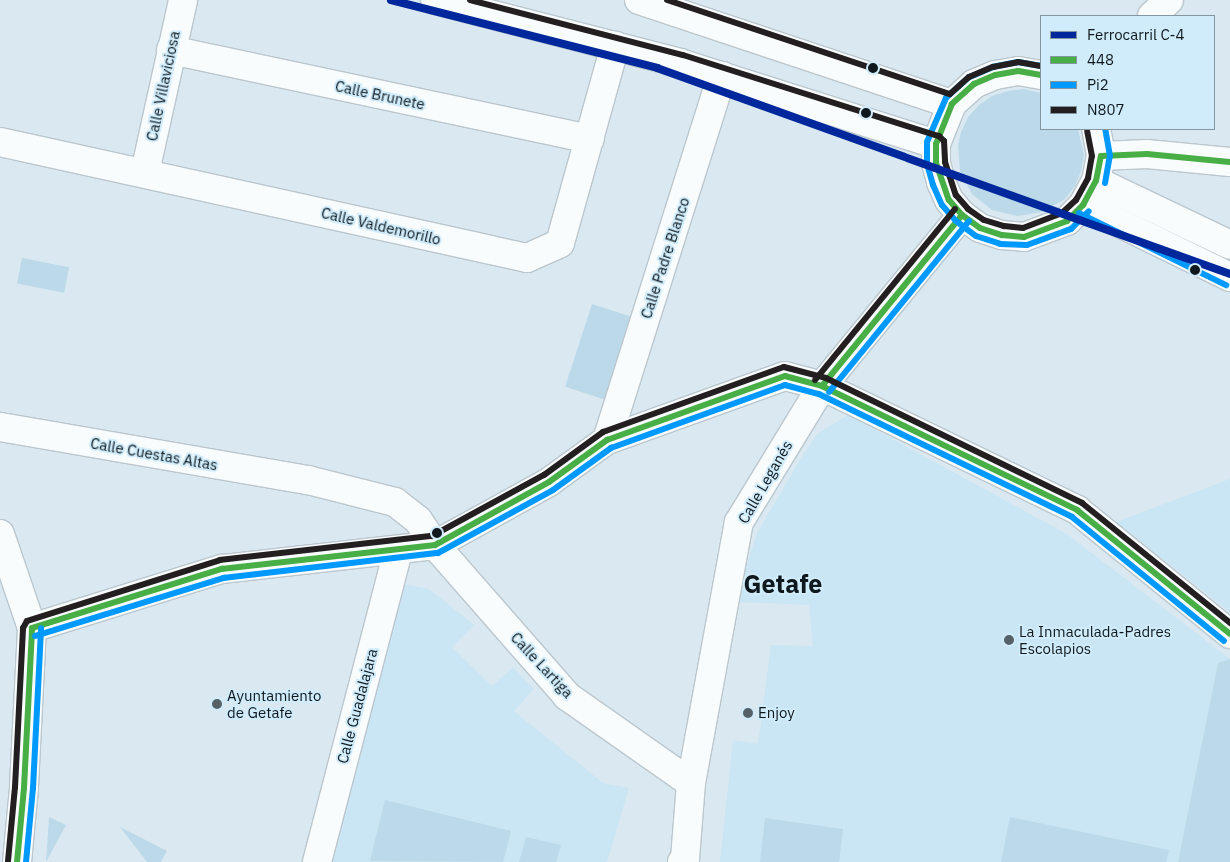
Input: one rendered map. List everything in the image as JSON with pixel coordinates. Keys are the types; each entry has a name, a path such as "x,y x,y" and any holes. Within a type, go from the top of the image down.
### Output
{"street":[{"name":"Calle Villaviciosa","path":"145,172 170,50 183,0"},
{"path":"435,0 615,46 722,76 936,144"},
{"path":"639,0 952,104"},
{"path":"1153,15 1169,0"},
{"name":"Calle Valdemorillo","path":"0,142 145,172 527,258 560,243 615,46"},
{"name":"Calle Brunete","path":"170,50 590,139"},
{"path":"1040,75 1018,71 995,74 974,84 952,104 936,144 936,163 940,182 949,200 962,215 980,228 994,233 1024,237 1066,221 1083,205 1098,168 1096,130"},
{"name":"Calle Padre Blanco","path":"607,440 722,76"},
{"path":"1098,168 1147,154 1230,162"},
{"path":"1098,168 1230,245"},
{"path":"1083,205 1230,277"},
{"name":"Calle Leganés","path":"684,861 692,783 739,522 822,386 962,215"},
{"path":"32,628 222,569 435,545 549,482 607,440 785,376 822,386 1077,510 1230,634"},
{"name":"Calle Cuestas Altas","path":"0,427 308,480 395,502 418,520 435,545"},
{"path":"0,534 32,628 24,788 17,862"},
{"name":"Calle Lartiga","path":"435,545 567,696 692,783"},
{"name":"Calle Guadalajara","path":"317,862 398,550"}],"shaded area":[{"path":"1024,89 1040,93 1040,130 1078,130 1084,155 1081,171 1075,186 1065,199 1042,212 1017,216 992,210 972,194 960,171 958,145 961,132 968,117 979,105 992,96"},
{"path":"22,258 69,267 64,293 17,284"},
{"path":"592,304 633,317 606,400 565,387"},
{"name":"La Inmaculada-Padres Escolapios","path":"848,415 1067,534 1230,659 1218,663 1179,862 720,862 733,740 758,744 771,645 813,646 809,605 735,602 757,533 801,458 817,434"},
{"path":"1230,479 1230,612 1116,522"},
{"path":"403,584 429,589 474,625 452,647 492,686 513,667 534,689 514,711 603,783 629,788 607,862 333,862"},
{"path":"1230,659 1230,862 1178,862 1218,663"},
{"path":"385,800 511,831 503,862 370,861"},
{"path":"49,817 66,825 46,862"},
{"path":"1010,817 1169,850 1166,862 1001,862"},
{"path":"765,818 843,829 839,862 760,862"},
{"path":"120,827 167,851 161,862 147,862"},
{"path":"526,837 561,845 556,862 519,862"}],"rail line":[{"name":"C-4","path":"391,0 657,68 1230,274"}],"transit line":[{"name":"N807","path":"470,0 683,55 939,136 944,141 945,162 956,195 968,209 984,220 1004,226 1023,228 1062,213 1076,200 1088,178 1092,156 1087,131"},
{"name":"N807","path":"667,0 950,94 969,77 993,67 1018,62 1040,66"},
{"name":"Pi2","path":"1040,66 1018,62 993,67 969,77 946,98 927,142 927,164 933,185 942,205 956,221 976,236 1000,244 1027,245 1071,229 1089,211"},
{"name":"448","path":"1040,75 1018,71 995,75 974,84 952,104 936,144 936,163 949,200 962,215 980,228 1002,235 1024,237 1067,221 1083,205 1096,181 1101,156"},
{"name":"Pi2","path":"1105,130 1110,156 1105,183"},
{"name":"448","path":"1101,156 1147,154 1230,162"},
{"name":"N807","path":"815,380 955,209"},
{"name":"Pi2","path":"1079,213 1226,285"},
{"name":"448","path":"822,386 962,215"},
{"name":"Pi2","path":"829,392 969,221"},
{"name":"N807","path":"8,861 15,787 23,628 27,621 220,560 432,536 544,475 603,432 784,367 826,378 1082,503 1230,623"},
{"name":"448","path":"32,628 222,569 435,545 549,482 607,440 785,376 822,386 1077,510 1230,634"},
{"name":"Pi2","path":"35,636 224,578 438,553 553,490 611,448 785,385 819,394 1072,517 1224,641"},
{"name":"448","path":"17,862 24,788 32,628"},
{"name":"Pi2","path":"26,862 33,788 41,628"}],"place":[{"name":"La Inmaculada-Padres Escolapios","path":"1009,640"},
{"name":"Ayuntamiento de Getafe","path":"217,704"},
{"name":"Enjoy","path":"748,713"}],"district":[{"name":"Getafe","path":"783,584"}]}
